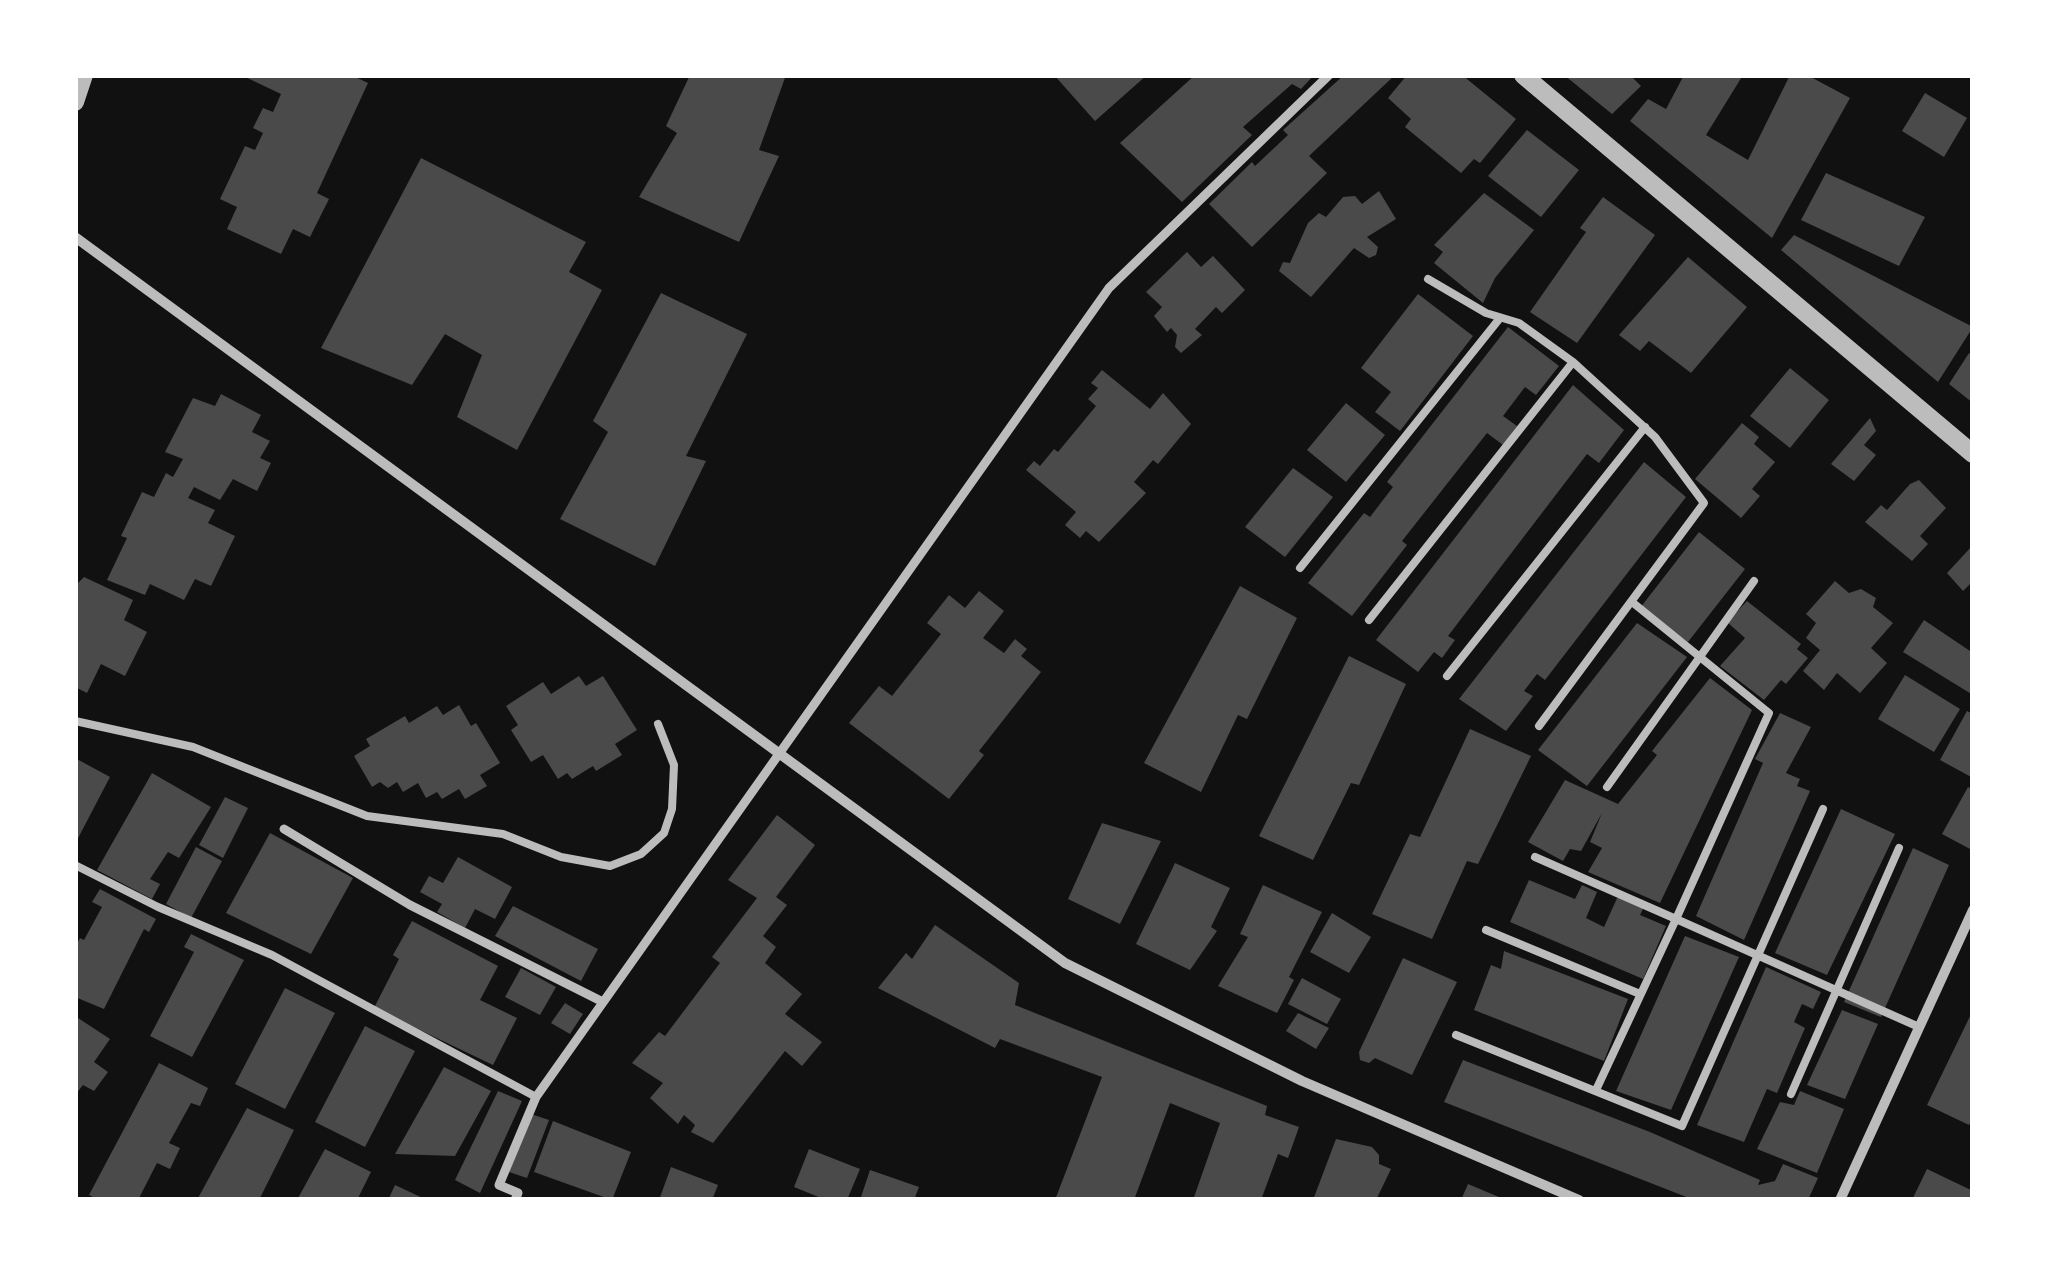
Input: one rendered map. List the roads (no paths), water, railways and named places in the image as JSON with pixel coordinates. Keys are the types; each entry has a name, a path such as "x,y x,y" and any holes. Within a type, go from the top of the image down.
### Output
{"street":[{"path":"75,102 84,75"},
{"path":"515,1200 518,1193 498,1185 536,1097 1110,288 1329,75"},
{"path":"1523,75 1973,454"},
{"path":"75,237 784,752 1065,963 1302,1081 1580,1200"},
{"path":"284,829 410,905 602,1000"},
{"path":"1840,1200 1973,910"}],"lane":[{"path":"1428,279 1500,318 1519,323 1573,362 1645,427 1704,504 1539,726"},
{"path":"1300,568 1500,318"},
{"path":"1369,620 1573,362"},
{"path":"1448,676 1645,427"},
{"path":"1607,787 1754,581"},
{"path":"1596,1090 1768,713 1632,602"},
{"path":"75,720 193,747 367,816 503,834 561,857 610,866 640,854 664,833 672,809 674,764 658,724"},
{"path":"1456,1035 1682,1126 1823,809"},
{"path":"1791,1094 1899,848"},
{"path":"1535,857 1919,1027"},
{"path":"75,865 158,907 272,955 536,1097"},
{"path":"1486,930 1640,994"}]}
